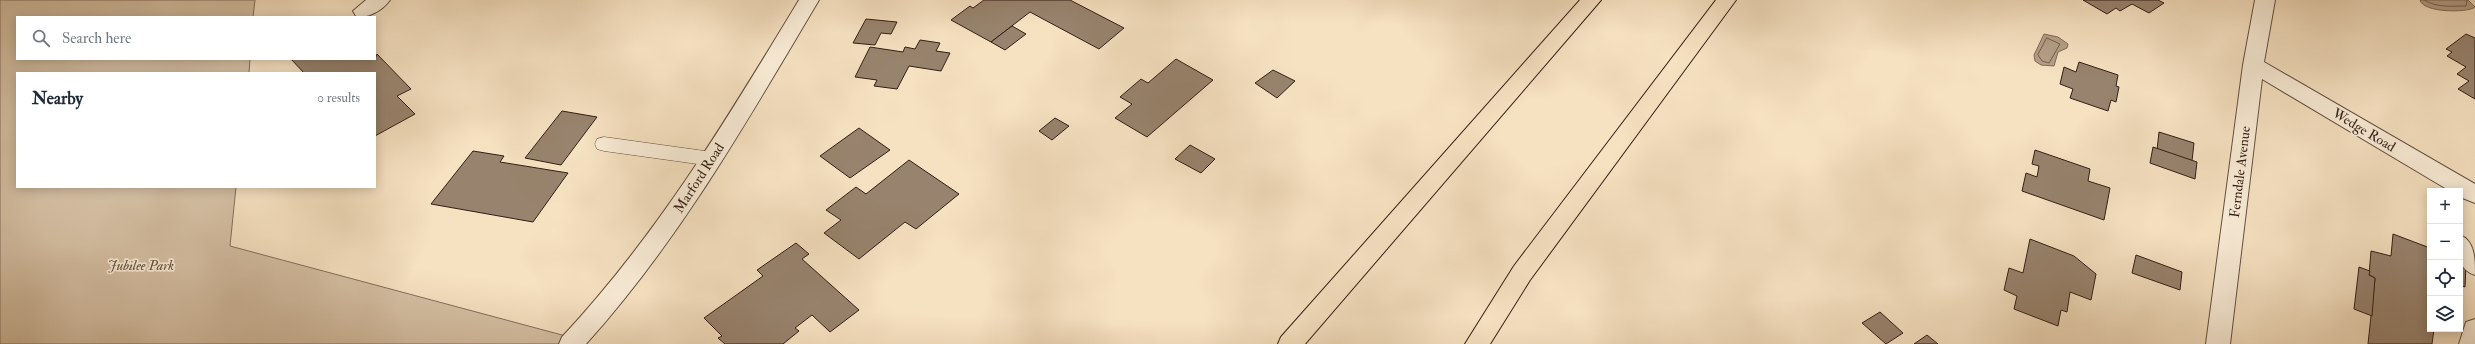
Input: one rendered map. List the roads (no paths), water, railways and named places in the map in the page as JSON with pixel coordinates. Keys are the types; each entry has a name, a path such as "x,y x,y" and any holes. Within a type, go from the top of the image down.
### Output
{"highway":[{"path":"1290,344 1591,0"},
{"path":"1477,344 1522,273 1726,0"}],"street":[{"path":"363,11 380,0"},
{"name":"Marford Road","path":"572,344 644,258 712,159 809,0"},
{"name":"Ferndale Avenue","path":"2218,344 2253,65 2265,0"},
{"name":"Wedge Road","path":"2253,65 2451,187 2475,195"},
{"path":"2463,248 2475,266"},
{"path":"2471,344 2475,329"}],"lane":[{"path":"604,144 712,159"}],"water":[{"path":"2420,0 2468,0 2475,7 2455,11 2437,10 2423,4"},
{"path":"2044,34 2058,37 2068,44 2067,48 2058,52 2054,66 2041,65 2035,61 2034,55"}],"park label":[{"name":"Jubilee Park","path":"141,265"}]}
